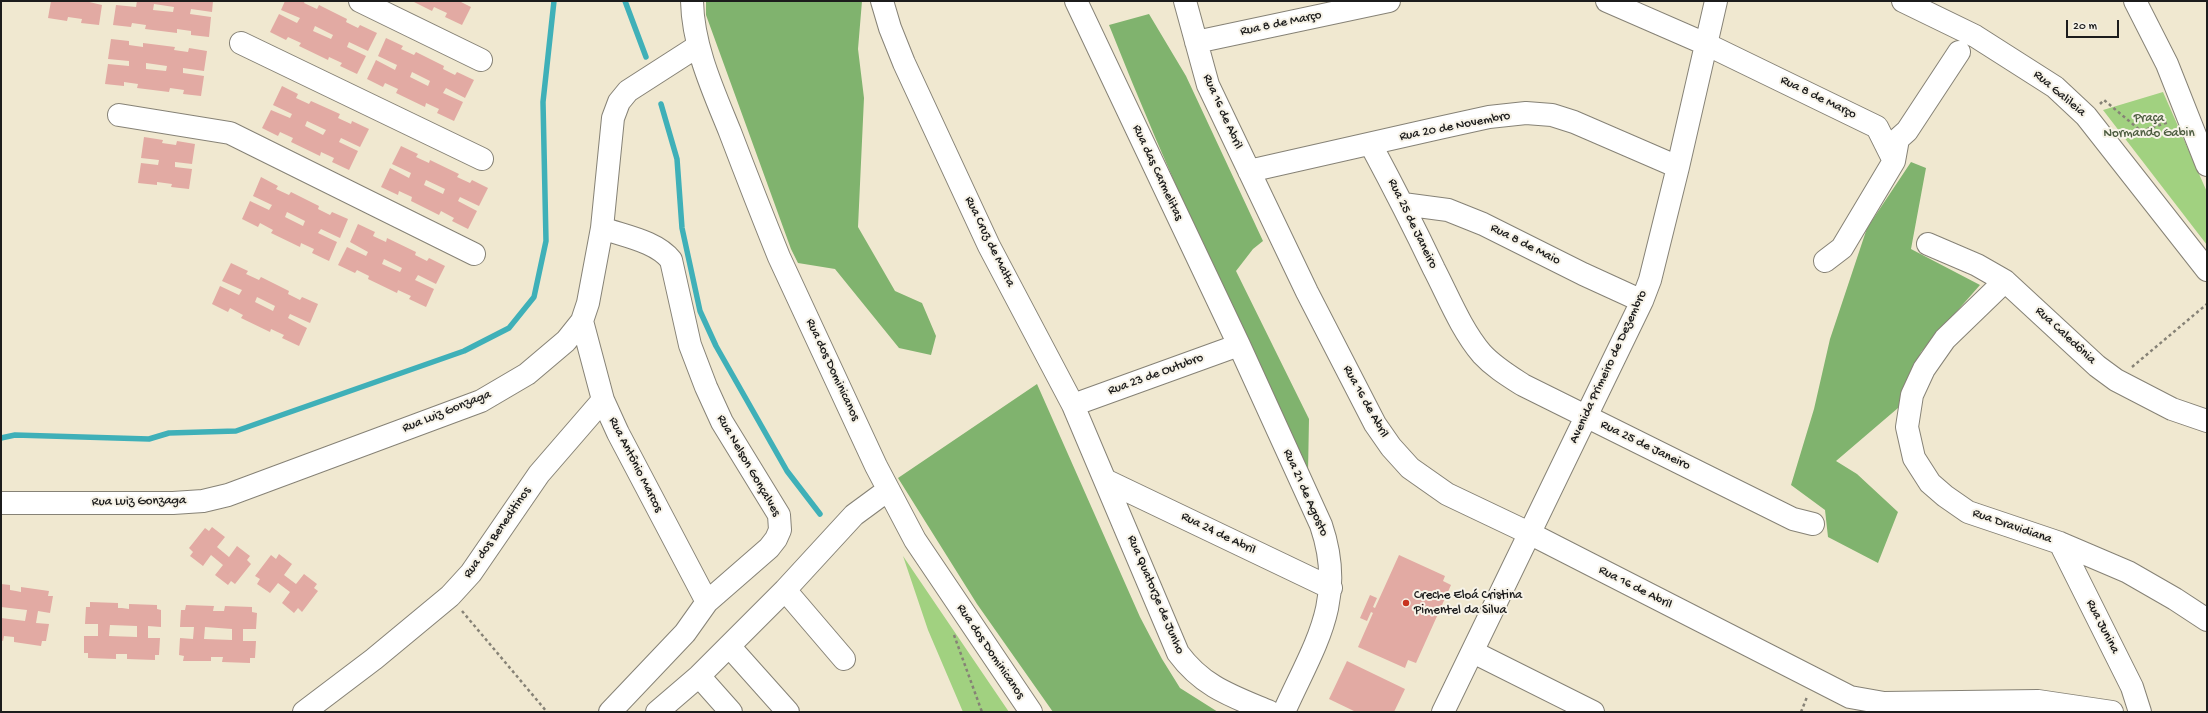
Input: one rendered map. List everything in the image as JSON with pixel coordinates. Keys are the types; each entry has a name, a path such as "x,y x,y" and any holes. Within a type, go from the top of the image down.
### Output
{"street":[{"path":"360,1 481,60"},
{"name":"Rua dos Dominicanos","path":"692,1 692,16 698,46 709,80 779,257 888,490 915,540 1031,712"},
{"name":"Rua Cruz de Malta","path":"882,1 890,28 904,63 989,246 1073,405 1105,480"},
{"name":"Rua das Carmelitas","path":"1076,1 1239,346"},
{"name":"Rua 16 de Abril","path":"1185,1 1208,85 1307,292 1371,417 1391,447 1410,468 1428,483 1470,506 1529,533 1814,680 1850,697 1884,703 1954,707 2038,701 2112,712"},
{"name":"Rua 8 de Março","path":"1196,42 1311,9 1389,1"},
{"name":"Rua 8 de Março","path":"1606,1 1708,45 1878,127 1894,161"},
{"name":"Avenida Primeiro de Dezembro","path":"1443,712 1642,300 1650,280 1708,45 1716,1"},
{"name":"Rua Galileia","path":"1903,1 1975,36 2055,87 2086,116 2207,270"},
{"path":"2135,1 2167,64 2207,165"},
{"path":"241,43 482,159"},
{"name":"Rua Luiz Gonzaga","path":"1,503 173,503 203,501 228,495 480,401 528,374 566,341 582,321 588,303 602,228 613,118 619,102 628,91 698,46"},
{"path":"1825,261 1842,248 1894,161 1898,139 1907,131 1959,52"},
{"name":"Rua 20 de Novembro","path":"1249,171 1489,118 1526,113 1552,115 1574,122 1678,167"},
{"path":"119,115 230,133 474,254"},
{"name":"Rua 25 de Janeiro","path":"1371,145 1403,204 1459,319 1470,338 1484,355 1502,371 1523,385 1793,519 1813,524"},
{"name":"Rua 8 de Maio","path":"1403,204 1435,207 1455,212 1642,300"},
{"name":"Rua Nelson Gonçalves","path":"602,228 653,246 665,252 671,260 690,345 706,387 722,422 779,515 780,530 776,539 769,548 707,602 685,633 610,712"},
{"name":"Rua Caledônia","path":"1928,244 1977,265 2005,281 2097,366 2116,380 2172,409 2207,421"},
{"name":"Rua Dravidiana","path":"2005,281 1945,339 1924,369 1912,395 1906,427 1914,458 1930,483 1945,496 1968,512 2060,543 2128,572 2176,598 2207,620"},
{"name":"Rua Antônio Marcos","path":"582,321 603,400 618,433 707,602"},
{"name":"Rua 23 de Outubro","path":"1073,405 1239,346"},
{"name":"Rua 21 de Agosto","path":"1239,346 1321,525 1329,555 1331,588 1328,608 1322,628 1284,712"},
{"name":"Rua dos Beneditinos","path":"304,712 374,658 450,596 471,573 539,474 603,400"},
{"name":"Rua 24 de Abril","path":"1105,480 1331,588"},
{"name":"Rua Quatorze de Junho","path":"1105,480 1178,653 1190,669 1206,683 1220,692 1270,712"},
{"path":"657,712 699,676 785,590 854,515 888,490"},
{"name":"Rua Junina","path":"2060,543 2132,686 2140,712"},
{"path":"785,590 844,659"},
{"path":"729,646 788,712"},
{"path":"1473,652 1593,712"},
{"path":"699,676 731,712"}],"path":[{"path":"2086,116 2104,100 2141,132 2188,116"},
{"path":"2116,380 2207,304"},
{"path":"450,596 547,712"},
{"path":"964,613 950,625 982,712"}],"green space":[{"path":"706,1 862,1 858,49 864,98 858,227 895,291 922,303 936,336 931,355 899,348 835,269 798,263 791,249 706,15"},
{"path":"1149,14 1186,76 1263,241 1253,249 1236,271 1309,419 1308,473 1180,195 1109,25"},
{"name":"Praça Normando Gabin","path":"2163,92 2207,192 2207,245 2103,110"},
{"path":"1911,162 1926,168 1911,249 1980,285 1921,352 1898,408 1836,461 1857,474 1898,512 1878,563 1828,537 1825,510 1791,485 1814,409 1830,339 1867,228"},
{"path":"1037,384 1140,617 1162,659 1180,688 1218,712 1053,712 977,604 898,478"},
{"path":"903,556 1009,712 963,712 928,630"}],"building":[{"path":"51,1 85,1 102,5 99,25 81,23 82,19 68,17 67,21 48,18"},
{"path":"137,1 213,1 212,12 191,9 190,14 211,17 209,37 191,35 191,31 177,29 177,33 145,29 146,25 132,23 131,27 113,25 116,5 136,7","holes":["154,4 174,7 173,12 153,10"]},
{"path":"285,1 305,1 304,3 317,9 319,5 347,19 346,22 358,28 360,25 377,33 368,51 349,42 347,47 366,56 357,74 340,66 342,63 329,57 328,60 299,46 301,43 288,37 286,40 270,32 279,14 297,23 300,18 281,10","holes":["315,26 333,35 331,39 313,31"]},
{"path":"412,1 459,1 471,7 462,25 445,17 447,13 434,7 432,11"},
{"path":"386,38 403,46 401,49 414,55 416,52 444,66 443,69 455,75 457,72 474,80 465,98 446,88 443,93 463,102 454,121 437,113 439,109 426,103 425,107 396,93 398,89 385,83 383,87 367,79 376,60 395,70 397,65 378,56","holes":["412,72 430,81 428,86 410,77"]},
{"path":"111,39 129,41 129,45 143,47 143,43 175,47 174,50 188,52 189,48 207,51 204,71 183,68 183,73 204,76 201,96 183,94 184,90 170,88 169,92 137,88 138,84 124,82 124,86 105,84 108,64 129,66 129,61 108,59","holes":["146,63 167,66 166,71 146,69"]},
{"path":"282,86 298,94 296,98 309,104 311,101 340,114 338,118 351,124 352,121 369,129 360,147 341,138 339,142 358,151 349,170 332,162 334,158 321,152 320,156 291,142 293,138 280,132 278,136 262,128 271,110 290,118 292,114 273,105","holes":["307,121 326,130 323,135 305,126"]},
{"path":"144,137 163,140 162,143 176,145 177,141 195,144 192,164 175,162 175,167 192,169 189,189 171,187 172,184 157,182 157,185 138,183 141,163 158,165 159,160 141,158"},
{"path":"401,146 418,154 416,157 429,163 430,160 459,174 457,177 470,183 472,180 488,188 479,206 460,197 458,201 477,211 468,229 452,221 454,218 441,211 439,215 411,201 412,197 399,191 398,195 381,187 390,168 409,178 411,173 392,164","holes":["426,180 445,189 443,194 424,185"]},
{"path":"261,177 278,186 276,189 289,195 291,192 319,206 318,209 330,215 332,212 348,219 340,238 321,229 318,233 337,242 329,261 312,253 314,249 301,243 300,247 271,233 273,230 260,223 258,227 242,219 250,201 269,210 272,205 253,196","holes":["287,212 305,221 303,226 285,217"]},
{"path":"358,224 375,232 373,236 386,242 387,238 416,252 415,255 427,261 429,258 445,266 436,284 418,275 415,280 434,289 426,307 409,299 411,296 398,290 397,293 368,279 369,276 357,270 355,273 338,265 347,247 366,256 368,252 350,242","holes":["384,259 402,268 400,272 382,264"]},
{"path":"231,263 248,271 246,274 259,280 261,277 289,291 288,294 300,300 302,297 318,304 310,323 290,314 288,318 307,328 299,346 282,338 284,335 271,329 270,332 241,318 243,315 230,308 228,312 212,304 220,286 239,295 242,290 222,281","holes":["257,297 275,306 273,311 255,302"]},
{"path":"212,527 225,537 217,547 229,557 237,546 250,556 247,560 251,564 235,584 231,581 228,585 215,575 223,565 211,555 203,566 190,556 193,552 189,548 205,528 209,531"},
{"path":"279,554 292,564 284,575 296,584 304,574 317,584 314,588 318,591 302,612 298,608 294,613 282,603 290,592 278,583 270,593 257,584 260,579 255,576 271,555 276,559"},
{"path":"1399,555 1445,576 1443,581 1451,585 1416,663 1408,660 1405,668 1358,647 1373,613 1371,612 1367,621 1360,618 1370,595 1377,598 1373,607 1375,608"},
{"path":"1,584 10,585 10,590 21,592 21,587 49,591 48,596 53,596 50,613 38,611 36,623 49,624 46,641 42,641 41,646 14,642 14,637 4,636 3,641 1,640 1,618 25,621 27,610 1,607"},
{"path":"90,602 118,603 118,608 129,609 129,604 157,605 157,609 161,610 161,627 148,626 148,638 160,638 159,655 155,655 155,660 127,659 127,654 116,654 116,659 88,658 88,653 84,653 84,636 98,636 98,624 85,624 86,607 90,607","holes":["110,625 137,626 137,637 109,636"]},
{"path":"186,605 214,606 213,611 224,611 225,606 252,607 252,612 257,613 256,629 243,629 243,641 256,641 255,658 250,658 250,663 222,662 223,657 211,657 211,661 183,661 184,656 179,655 180,638 193,639 194,627 180,627 181,610 185,610","holes":["205,627 232,629 232,640 204,639"]},
{"path":"1347,661 1405,689 1394,712 1356,712 1329,699"}],"waterway":[{"path":"1,438 15,435 149,439 169,433 236,431 464,351 509,328 534,297 546,241 543,102 554,1"},
{"path":"625,1 646,57"},
{"path":"661,104 677,159 682,228 700,311 716,346 787,471 820,514"}],"place":[{"name":"Creche Eloá Cristina Pimentel da Silva","path":"1406,603"}]}
